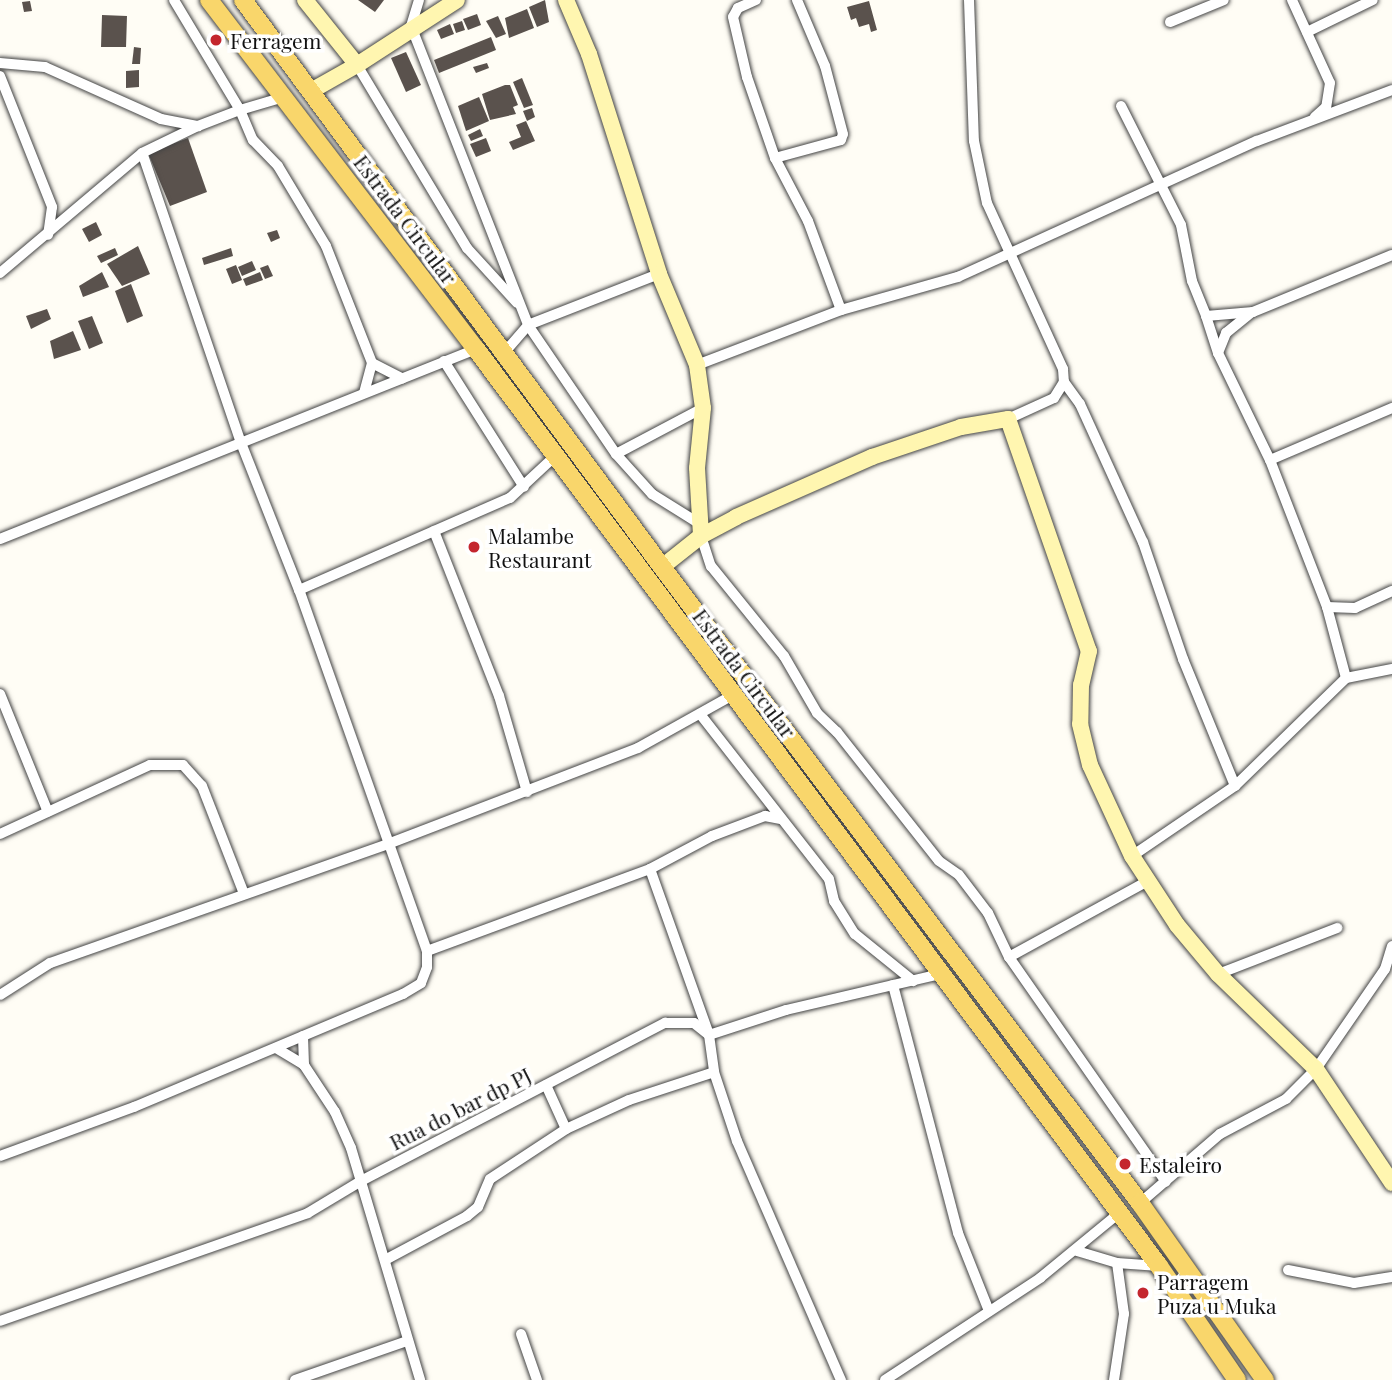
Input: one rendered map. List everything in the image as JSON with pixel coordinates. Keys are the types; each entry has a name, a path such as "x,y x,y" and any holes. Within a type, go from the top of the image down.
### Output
{"main road":[{"name":"Estrada Circular","path":"209,0 476,349 1159,1266 1237,1380"},
{"name":"Estrada Circular","path":"243,0 662,567 1140,1203 1265,1380"}],"street":[{"path":"174,0 240,110 253,140 278,166 317,227 372,363 364,393"},
{"path":"305,0 357,65 467,248 520,306"},
{"path":"418,0 411,26 459,141 528,325 617,454 652,494 701,530"},
{"path":"311,91 357,65 411,26 457,0"},
{"path":"566,0 589,54 659,274 697,365 703,408 697,468 701,530 710,566 785,656 817,713 837,732 939,861 959,875 988,913 1009,957 1166,1182"},
{"path":"756,0 738,8 733,17 747,77 775,158 808,221 841,310"},
{"path":"775,158 841,140 843,134 825,66 797,0"},
{"path":"969,0 974,141 987,203 1058,351 1064,382 1080,404 1143,541 1183,659 1235,786"},
{"path":"1170,22 1223,0"},
{"path":"1292,0 1330,83 1326,107 1311,121"},
{"path":"1307,32 1373,0"},
{"path":"0,63 45,67 161,119 198,126"},
{"path":"0,76 52,207 48,235"},
{"path":"697,365 841,310 925,289 1157,184 1392,90"},
{"path":"0,273 142,153 198,126 284,97"},
{"path":"1121,106 1157,184 1181,225 1192,281 1218,353 1270,460 1327,607 1346,678"},
{"path":"0,1156 276,1048 421,983 427,951 299,590 241,443 142,153"},
{"path":"1218,353 1226,333 1252,312 1392,255"},
{"path":"504,353 528,325 659,274"},
{"path":"1206,316 1252,312"},
{"path":"0,539 59,512 160,478 476,349"},
{"path":"444,362 524,486"},
{"path":"372,363 402,378"},
{"path":"662,567 701,530 872,457 961,427 1008,419 1054,398 1064,382"},
{"path":"617,454 703,408"},
{"path":"1270,460 1392,408"},
{"path":"1008,419 1088,652 1081,685 1080,724 1090,765 1132,856 1147,881 1218,974 1316,1069 1392,1183"},
{"path":"299,590 510,498 554,457"},
{"path":"434,531 499,696 527,792"},
{"path":"1327,607 1355,608 1392,591"},
{"path":"1132,856 1235,786 1346,678 1392,669"},
{"path":"0,694 48,812"},
{"path":"0,995 50,963 388,844 638,748 733,695"},
{"path":"700,714 829,879 834,901 855,933 913,981"},
{"path":"0,834 150,765 183,765 202,786 244,894"},
{"path":"765,816 768,800"},
{"path":"427,951 650,869 712,836 765,816 781,819"},
{"path":"650,869 709,1035 714,1072 776,1238 841,1380"},
{"path":"1009,957 1147,881"},
{"path":"1218,974 1337,928"},
{"path":"1140,1203 1220,1135 1286,1099 1316,1069 1388,967 1392,946"},
{"path":"709,1035 786,1010 941,974"},
{"path":"894,985 944,1186 989,1311"},
{"name":"Rua do bar dp PJ","path":"0,1321 308,1213 361,1181 666,1023 694,1023 709,1035"},
{"path":"303,1036 304,1065"},
{"path":"276,1048 304,1065 335,1112 361,1181 420,1380"},
{"path":"386,1261 467,1216 478,1207 490,1179 566,1129 629,1100 714,1072"},
{"path":"546,1085 566,1129"},
{"path":"885,1380 1077,1251 1119,1213"},
{"path":"1077,1251 1117,1263 1159,1266"},
{"path":"1114,1380 1124,1314 1117,1263"},
{"path":"1288,1270 1354,1283 1392,1277"},
{"path":"521,1334 537,1380"},
{"path":"295,1380 407,1341"}],"building":[{"path":"358,0 384,0 375,12"},
{"path":"545,0 549,22 537,27 529,7"},
{"path":"30,1 32,11 24,12 22,2"},
{"path":"869,1 877,30 871,32 869,24 859,27 856,18 851,20 847,7"},
{"path":"527,9 534,28 509,38 505,18"},
{"path":"477,14 481,25 468,30 463,19"},
{"path":"102,15 127,16 126,47 101,47"},
{"path":"498,16 506,34 496,38 486,21"},
{"path":"462,21 465,30 456,33 453,24"},
{"path":"450,24 454,34 441,39 437,30"},
{"path":"491,37 496,50 439,73 434,60"},
{"path":"134,47 141,48 140,64 132,64"},
{"path":"406,52 421,85 406,92 391,58"},
{"path":"487,63 489,68 476,73 473,67"},
{"path":"139,70 139,87 126,88 126,71"},
{"path":"522,78 533,105 524,108 513,82"},
{"path":"510,85 518,105 513,107 516,114 490,120 482,94"},
{"path":"479,97 489,121 466,131 458,106"},
{"path":"532,108 535,117 527,121 523,111"},
{"path":"526,121 535,141 513,150 509,142 521,137 516,125"},
{"path":"480,129 483,136 471,141 468,135"},
{"path":"188,138 207,192 170,206 148,153"},
{"path":"486,138 491,151 476,157 470,144"},
{"path":"96,222 102,235 89,242 82,229"},
{"path":"277,230 280,238 271,242 267,233"},
{"path":"138,246 150,274 122,286 107,264"},
{"path":"115,248 118,255 101,263 97,256"},
{"path":"231,248 233,256 204,265 202,258"},
{"path":"252,261 256,270 242,276 238,267"},
{"path":"236,265 242,280 232,284 226,269"},
{"path":"268,265 273,276 265,279 260,268"},
{"path":"102,272 109,287 83,297 79,286"},
{"path":"260,272 263,280 246,286 243,279"},
{"path":"131,284 143,316 127,323 115,291"},
{"path":"47,309 51,319 31,329 26,316"},
{"path":"92,316 103,343 89,349 78,321"},
{"path":"73,331 81,350 54,359 50,341"}],"place":[{"name":"Ferragem","path":"216,40"},
{"name":"Malambe Restaurant","path":"474,547"},
{"name":"Estaleiro","path":"1125,1164"},
{"name":"Parragem Puza u Muka","path":"1143,1293"}]}
